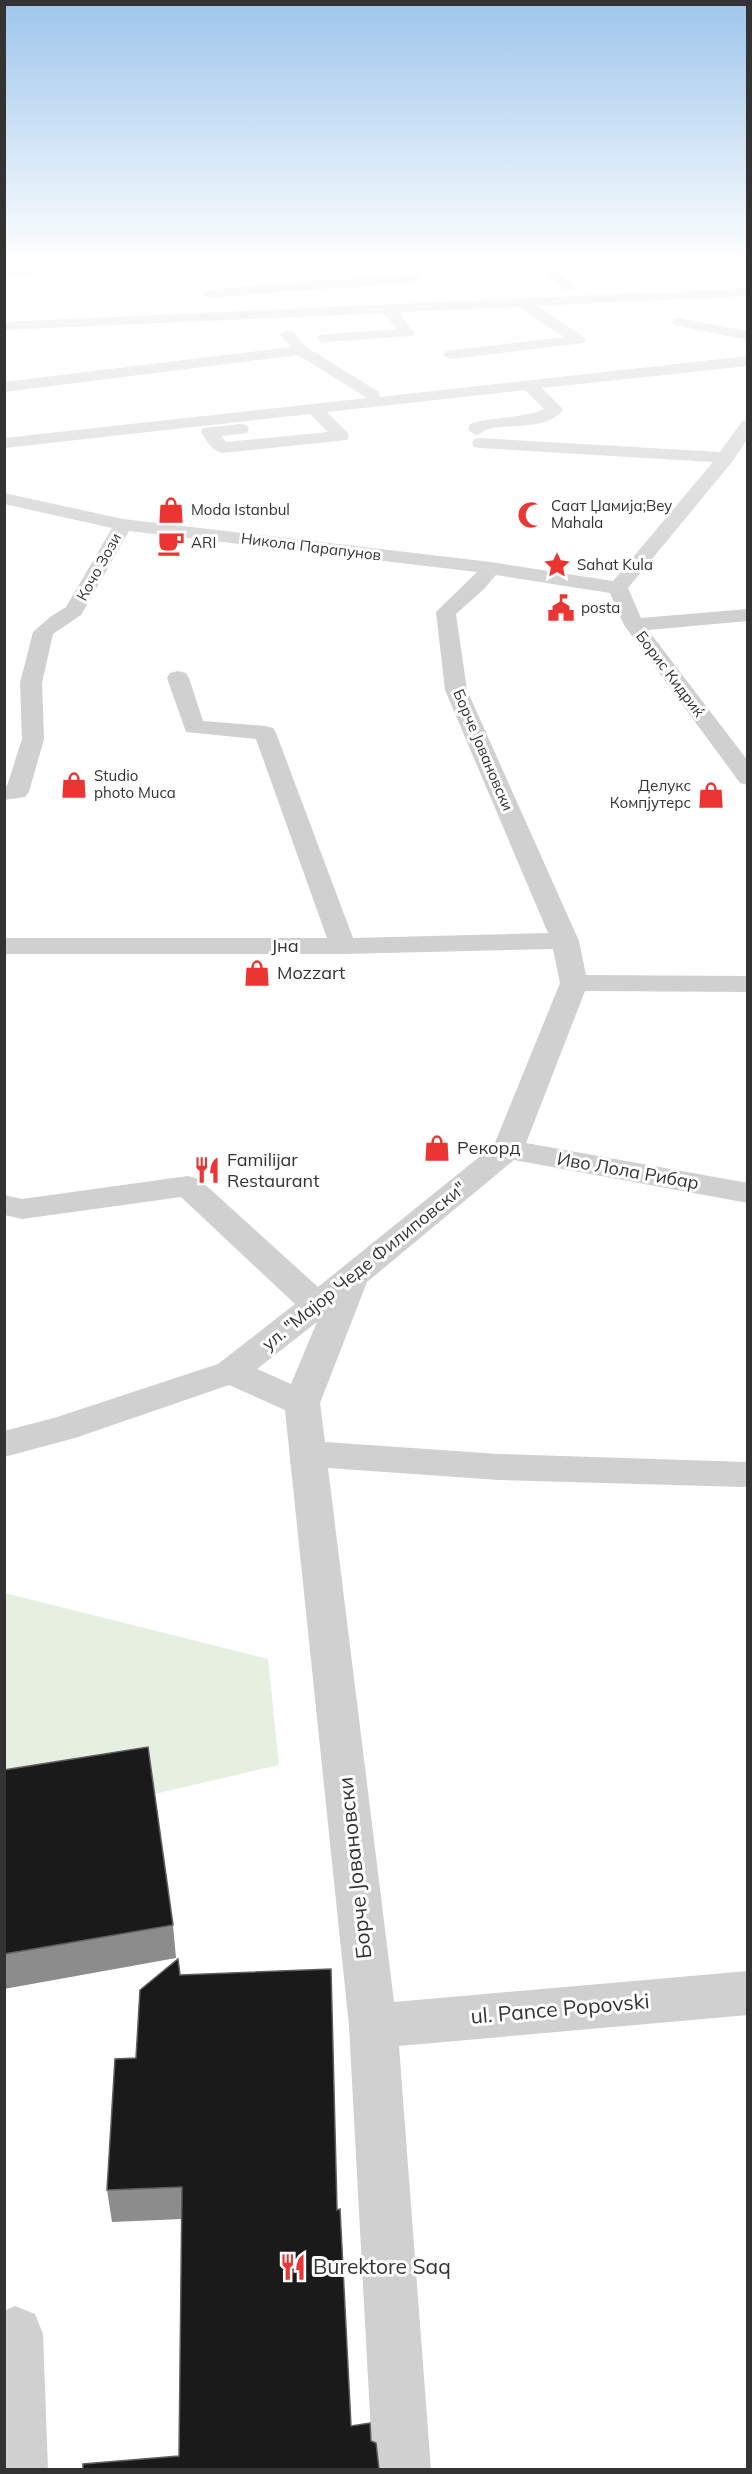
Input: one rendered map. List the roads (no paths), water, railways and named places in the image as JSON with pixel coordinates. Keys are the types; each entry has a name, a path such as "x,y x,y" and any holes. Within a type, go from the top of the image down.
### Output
{"street":[{"path":"4,387 57,380"},
{"path":"350,380 373,395"},
{"path":"4,434 506,380"},
{"path":"4,443 311,416 579,380"},
{"path":"529,386 555,410 533,420 476,428 476,450 726,458"},
{"path":"258,421 209,432 222,448 341,436 311,416"},
{"path":"618,588 726,458 747,425"},
{"path":"4,498 50,507"},
{"name":"Никола Парапунов","path":"4,513 50,507 123,525 491,568 618,588"},
{"name":"Кочо Зози","path":"4,793 16,792 33,739 31,683 43,633 74,611 123,525"},
{"name":"Борче Јовановски","path":"491,568 477,585 446,612 456,690 565,940"},
{"name":"Борис Кидриќ","path":"618,588 634,625 747,778"},
{"path":"634,625 747,615"},
{"path":"178,678 194,727 265,733 343,946"},
{"path":"719,738 747,736"},
{"path":"565,940 574,983 747,984"},
{"name":"Јна","path":"4,946 343,946 565,940"},
{"name":"ул. \"Мајор Чеде Филиповски\"","path":"4,1444 62,1429 231,1372 352,1277 508,1149 574,983"},
{"name":"Иво Лола Рибар","path":"508,1149 747,1192"},
{"path":"4,1205 22,1209 188,1186 317,1305"},
{"name":"Борче Јовановски","path":"352,1277 302,1403 373,2026 402,2469"},
{"path":"231,1372 302,1403"},
{"path":"308,1454 499,1467 742,1474"},
{"name":"ul. Pance Popovski","path":"373,2026 747,1993"},
{"path":"15,2334 19,2469"}],"place":[{"name":"Moda Istanbul","path":"171,510"},
{"name":"Саат Џамија;Bey Mahala","path":"531,515"},
{"name":"ARI","path":"171,543"},
{"name":"Sahat Kula","path":"557,565"},
{"name":"posta","path":"561,608"},
{"name":"Studio photo Muca","path":"74,785"},
{"name":"Делукс Компјутерс","path":"711,795"},
{"name":"Mozzart","path":"257,973"},
{"name":"Рекорд","path":"437,1148"},
{"name":"Familijar Restaurant","path":"207,1170"},
{"name":"Burektore Saq","path":"293,2267"}]}
